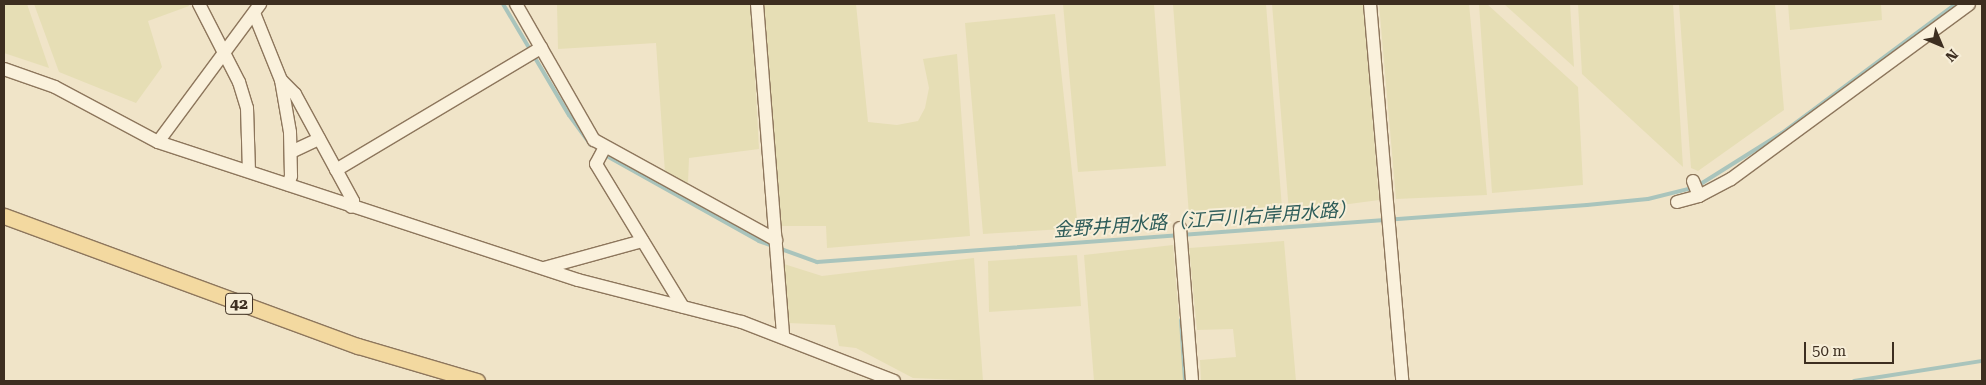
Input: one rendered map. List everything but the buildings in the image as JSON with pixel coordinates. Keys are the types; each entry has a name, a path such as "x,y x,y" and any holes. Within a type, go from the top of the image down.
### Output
{"main road":[{"name":"42","path":"4,216 349,343 477,381"}],"street":[{"path":"199,4 225,51 247,108 249,171"},
{"path":"516,4 594,140 604,148 776,241"},
{"path":"757,4 778,258 782,336"},
{"path":"1370,4 1386,212 1402,381"},
{"path":"1677,202 1699,196 1730,179 1970,4"},
{"path":"158,142 257,8"},
{"path":"257,8 281,80 291,152 288,185"},
{"path":"336,170 541,48"},
{"path":"4,69 55,87 158,142 544,268 628,294 683,307 782,336 894,381"},
{"path":"281,80 295,94 354,201 351,206"},
{"path":"291,152 319,139"},
{"path":"604,148 596,164 683,307"},
{"path":"1693,181 1699,196"},
{"path":"1180,233 1192,381"},
{"path":"544,268 642,241"}],"shaded area":[{"path":"4,4 27,4 49,68 4,53"},
{"path":"34,4 188,4 189,6 148,21 162,67 136,103 59,72"},
{"path":"557,4 751,4 759,149 689,158 688,183 665,173 656,43 558,49"},
{"path":"764,4 856,4 868,122 897,125 918,121 925,108 929,88 923,59 957,54 970,236 827,248 826,226 779,226"},
{"path":"1063,4 1154,4 1166,166 1078,172"},
{"path":"1173,4 1266,4 1282,208 1189,215"},
{"path":"1272,4 1363,4 1379,200 1289,212"},
{"path":"1379,4 1469,4 1487,195 1396,199"},
{"path":"1479,4 1487,4 1578,87 1583,185 1492,193"},
{"path":"1504,4 1570,4 1574,67"},
{"path":"1578,4 1673,4 1683,167 1582,74"},
{"path":"1679,4 1775,4 1784,110 1698,171 1691,168"},
{"path":"1788,4 1881,4 1882,20 1790,30"},
{"path":"1055,14 1078,228 983,234 965,23"},
{"path":"1284,241 1296,381 1201,381 1200,360 1236,357 1233,329 1197,330 1189,248"},
{"path":"1173,245 1184,381 1094,381 1084,255"},
{"path":"1077,255 1081,306 989,312 988,261"},
{"path":"974,258 983,381 913,378 856,348 839,346 835,325 788,323 784,264 822,276"}],"waterway":[{"name":"金野井用水路（江戸川右岸用水路）","path":"503,4 569,115 591,145"},
{"name":"金野井用水路（江戸川右岸用水路）","path":"1699,185 1782,133 1956,4"},
{"name":"金野井用水路（江戸川右岸用水路）","path":"605,155 759,241 817,262 1587,205 1648,199 1692,188"},
{"path":"1181,320 1185,381"},
{"path":"1854,381 1982,361"}]}
